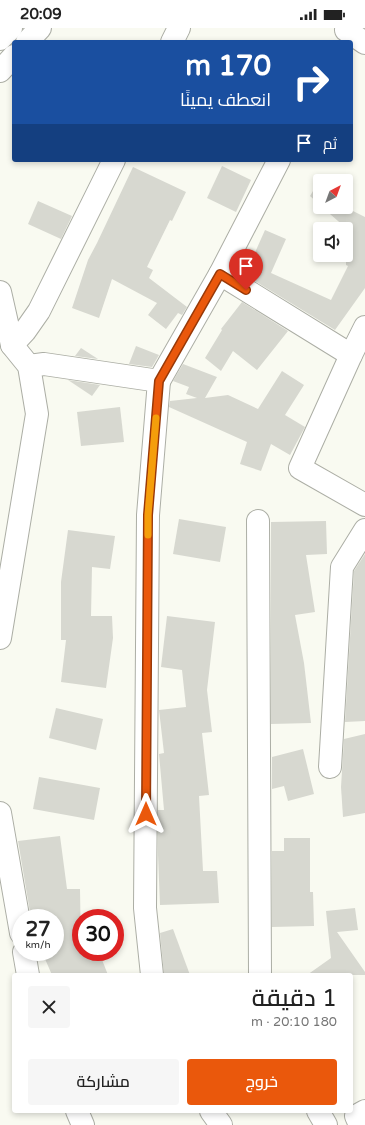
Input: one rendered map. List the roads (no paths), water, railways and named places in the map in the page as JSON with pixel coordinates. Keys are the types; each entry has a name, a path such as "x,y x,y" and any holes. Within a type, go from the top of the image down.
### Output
{"street":[{"path":"0,39 10,28"},
{"path":"29,40 40,28"},
{"path":"173,40 179,28"},
{"path":"344,33 365,43"},
{"path":"0,71 12,58"},
{"path":"12,345 25,331 39,311 113,162"},
{"path":"152,973 145,908 148,523 159,381 220,274 278,162"},
{"path":"220,274 351,355"},
{"path":"0,292 12,345 29,366 37,414 0,638"},
{"path":"365,327 300,468 365,505"},
{"path":"29,366 44,364 159,381"},
{"path":"258,521 260,973"},
{"path":"330,767 342,567 365,530"},
{"path":"0,813 17,909"},
{"path":"26,961 28,973"},
{"path":"360,1125 356,1116 365,1111"},
{"path":"78,1113 83,1125"},
{"path":"212,1113 221,1125"},
{"path":"319,1113 326,1125"}]}
